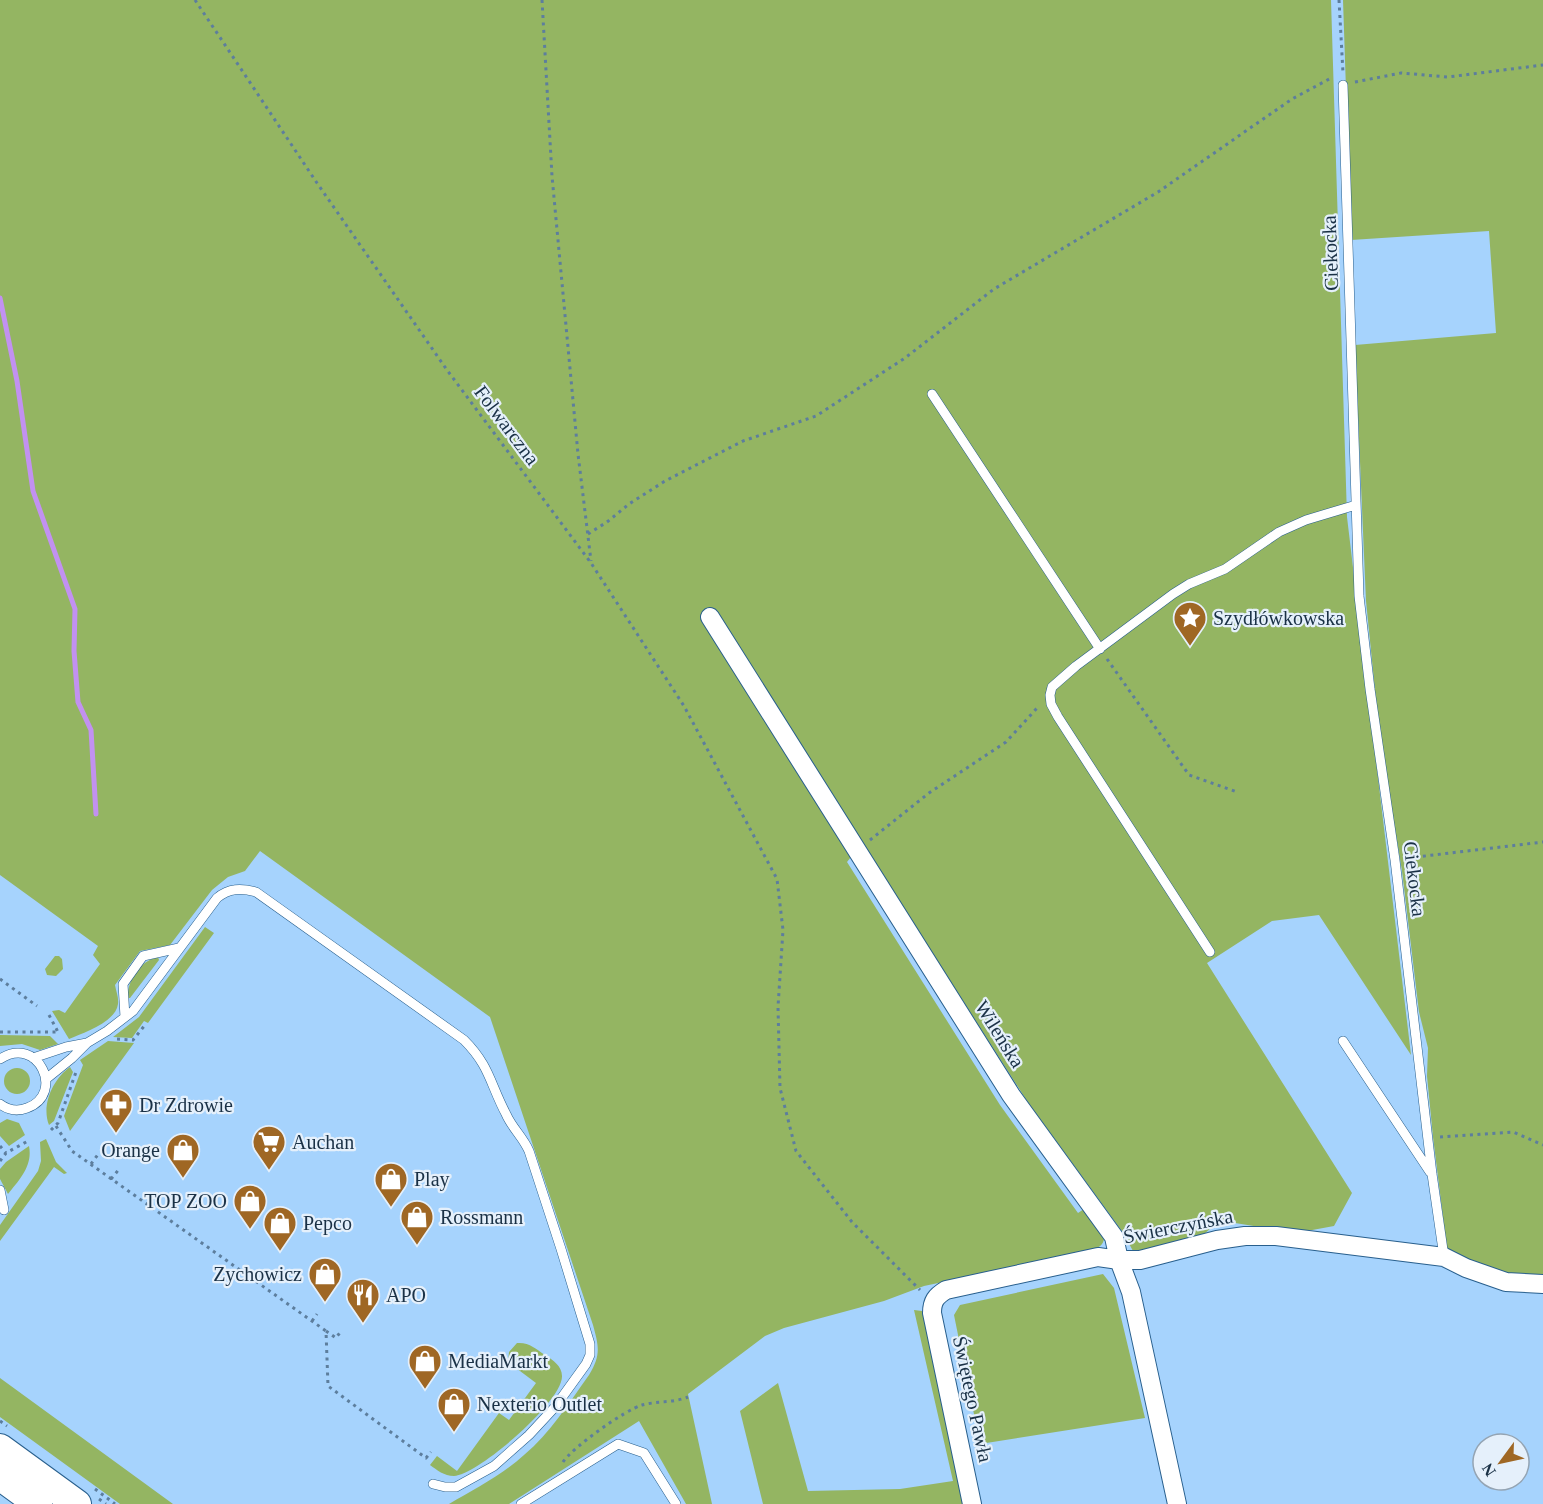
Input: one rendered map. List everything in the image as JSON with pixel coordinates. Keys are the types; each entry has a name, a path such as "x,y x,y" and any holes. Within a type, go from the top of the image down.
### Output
{"main road":[{"path":"0,1448 77,1504"},
{"path":"0,1476 38,1504"}],"street":[{"name":"Wileńska","path":"710,617 1011,1095 1114,1237 1119,1260 1131,1292 1177,1504"},
{"name":"Świerczyńska","path":"932,1302 946,1290 981,1281 1098,1257 1140,1260 1217,1240 1245,1236 1276,1236 1444,1257 1466,1268 1506,1282 1543,1284"},
{"name":"Świętego Pawła","path":"932,1302 932,1313 972,1504"}],"lane":[{"name":"Ciekocka","path":"1343,85 1359,596 1395,860 1427,1138 1444,1257"},
{"path":"932,394 1100,649"},
{"path":"1210,952 1051,700 1052,687 1189,584 1226,569 1279,532 1306,520 1356,505"},
{"path":"46,1079 87,1043 133,1011 217,898 224,892 244,888 255,892 464,1040 477,1053 488,1069 505,1113 527,1147 577,1301 590,1344 590,1355 586,1365 555,1407 530,1436 494,1466 456,1487 434,1484"},
{"path":"125,1017 123,984 143,956 179,948"},
{"path":"1343,1041 1432,1174"},
{"path":"33,1058 87,1043"},
{"path":"0,1059 5,1053 22,1053 33,1058 42,1067 46,1079 45,1091 34,1105 24,1109 4,1106 0,1116"},
{"path":"0,1190 4,1210"},
{"path":"521,1504 618,1444 644,1453 676,1504"}],"path":[{"name":"Folwarczna","path":"195,0 317,183 447,370 591,563 684,706 777,879 783,930 778,1007 780,1088 795,1150 852,1222 932,1302"},
{"path":"542,0 552,176 591,563"},
{"path":"1339,0 1343,85 1401,73 1448,77 1543,65"},
{"path":"588,534 665,481 743,441 816,416 905,357 994,290 1158,192 1292,99 1343,71"},
{"path":"1100,649 1189,775 1237,792"},
{"path":"858,852 929,793 1006,742 1051,700"},
{"path":"1395,860 1543,842"},
{"path":"0,979 36,1006"},
{"path":"0,1032 58,1032 49,1015"},
{"path":"51,1130 56,1126 78,1067"},
{"path":"56,1126 72,1151 336,1338 341,1331"},
{"path":"1427,1138 1513,1132 1543,1145"},
{"path":"0,1161 6,1153 28,1141"},
{"path":"0,1146 6,1153"},
{"path":"91,1164 99,1153"},
{"path":"111,1179 120,1168"},
{"path":"312,1321 317,1314"},
{"path":"326,1331 328,1386 426,1458 431,1452"},
{"path":"549,1486 569,1453 630,1410 649,1403 675,1402 688,1397"},
{"path":"356,1406 360,1400"},
{"path":"387,1429 391,1422"}],"green space":[{"path":"0,0 1331,0 1347,517 1411,1055 1319,915 1272,921 1207,963 1352,1193 1334,1226 1296,1233 1229,1222 1211,1228 1194,1243 1134,1253 1124,1234 1027,1101 862,843 847,862 1000,1105 1078,1213 1084,1209 1104,1236 1102,1245 1089,1251 924,1286 884,1301 784,1328 765,1336 688,1394 712,1504 686,1504 639,1421 509,1504 449,1504 507,1469 542,1437 589,1375 596,1362 598,1351 593,1325 490,1017 260,851 245,871 228,877 212,890 170,945 140,951 115,985 118,1004 111,1016 98,1026 69,1039 52,1011 59,1010 65,1013 100,964 93,955 98,946 0,875"},
{"path":"1343,0 1543,0 1543,1279 1492,1273 1470,1264 1447,1249 1427,1076 1428,1048 1419,1012 1402,871 1380,740 1366,601 1355,345 1496,333 1489,231 1351,240"},
{"path":"205,927 214,933 148,1023 144,1021 132,1038 113,1037 139,1017"},
{"path":"55,956 62,959 63,969 56,976 47,975 45,969"},
{"path":"158,957 159,960 128,998 132,978 136,972 140,967"},
{"path":"0,1035 50,1036 58,1044 40,1050 22,1044 0,1046"},
{"path":"108,1041 134,1043 70,1131 64,1116 83,1065 80,1060"},
{"path":"70,1067 73,1072 54,1121 49,1125 47,1109 50,1093 58,1078"},
{"path":"17,1068 27,1071 30,1081 27,1091 17,1094 7,1091 4,1081 7,1071"},
{"path":"7,1119 19,1123 25,1135 9,1146 0,1136 0,1123"},
{"path":"46,1139 56,1162 67,1173 64,1174 54,1167 0,1241 0,1225 38,1171 41,1161 40,1142"},
{"path":"29,1146 27,1166 8,1194 0,1179 0,1169"},
{"path":"1103,1274 1114,1288 1145,1418 980,1444 954,1315 960,1305"},
{"path":"914,1310 922,1311 964,1504 763,1504 740,1411 778,1383 808,1491 900,1489 953,1481"},
{"path":"517,1343 532,1346 556,1364 562,1376 559,1387 549,1402 518,1435 482,1463 454,1476 438,1471 430,1465 437,1456 457,1471 499,1413 509,1420 536,1383 508,1362 509,1352"},
{"path":"0,1378 173,1504 120,1504 0,1417"}],"waterway":[{"path":"0,298 17,381 33,491 75,609 74,651 78,702 91,730 96,814"}],"place":[{"name":"Szydłówkowska","path":"1190,647"},
{"name":"Dr Zdrowie","path":"116,1134"},
{"name":"Auchan","path":"269,1171"},
{"name":"Orange","path":"183,1179"},
{"name":"Play","path":"391,1208"},
{"name":"TOP ZOO","path":"250,1230"},
{"name":"Rossmann","path":"417,1246"},
{"name":"Pepco","path":"280,1252"},
{"name":"Zychowicz","path":"325,1303"},
{"name":"APO","path":"363,1324"},
{"name":"MediaMarkt","path":"425,1390"},
{"name":"Nexterio Outlet","path":"454,1433"}]}
